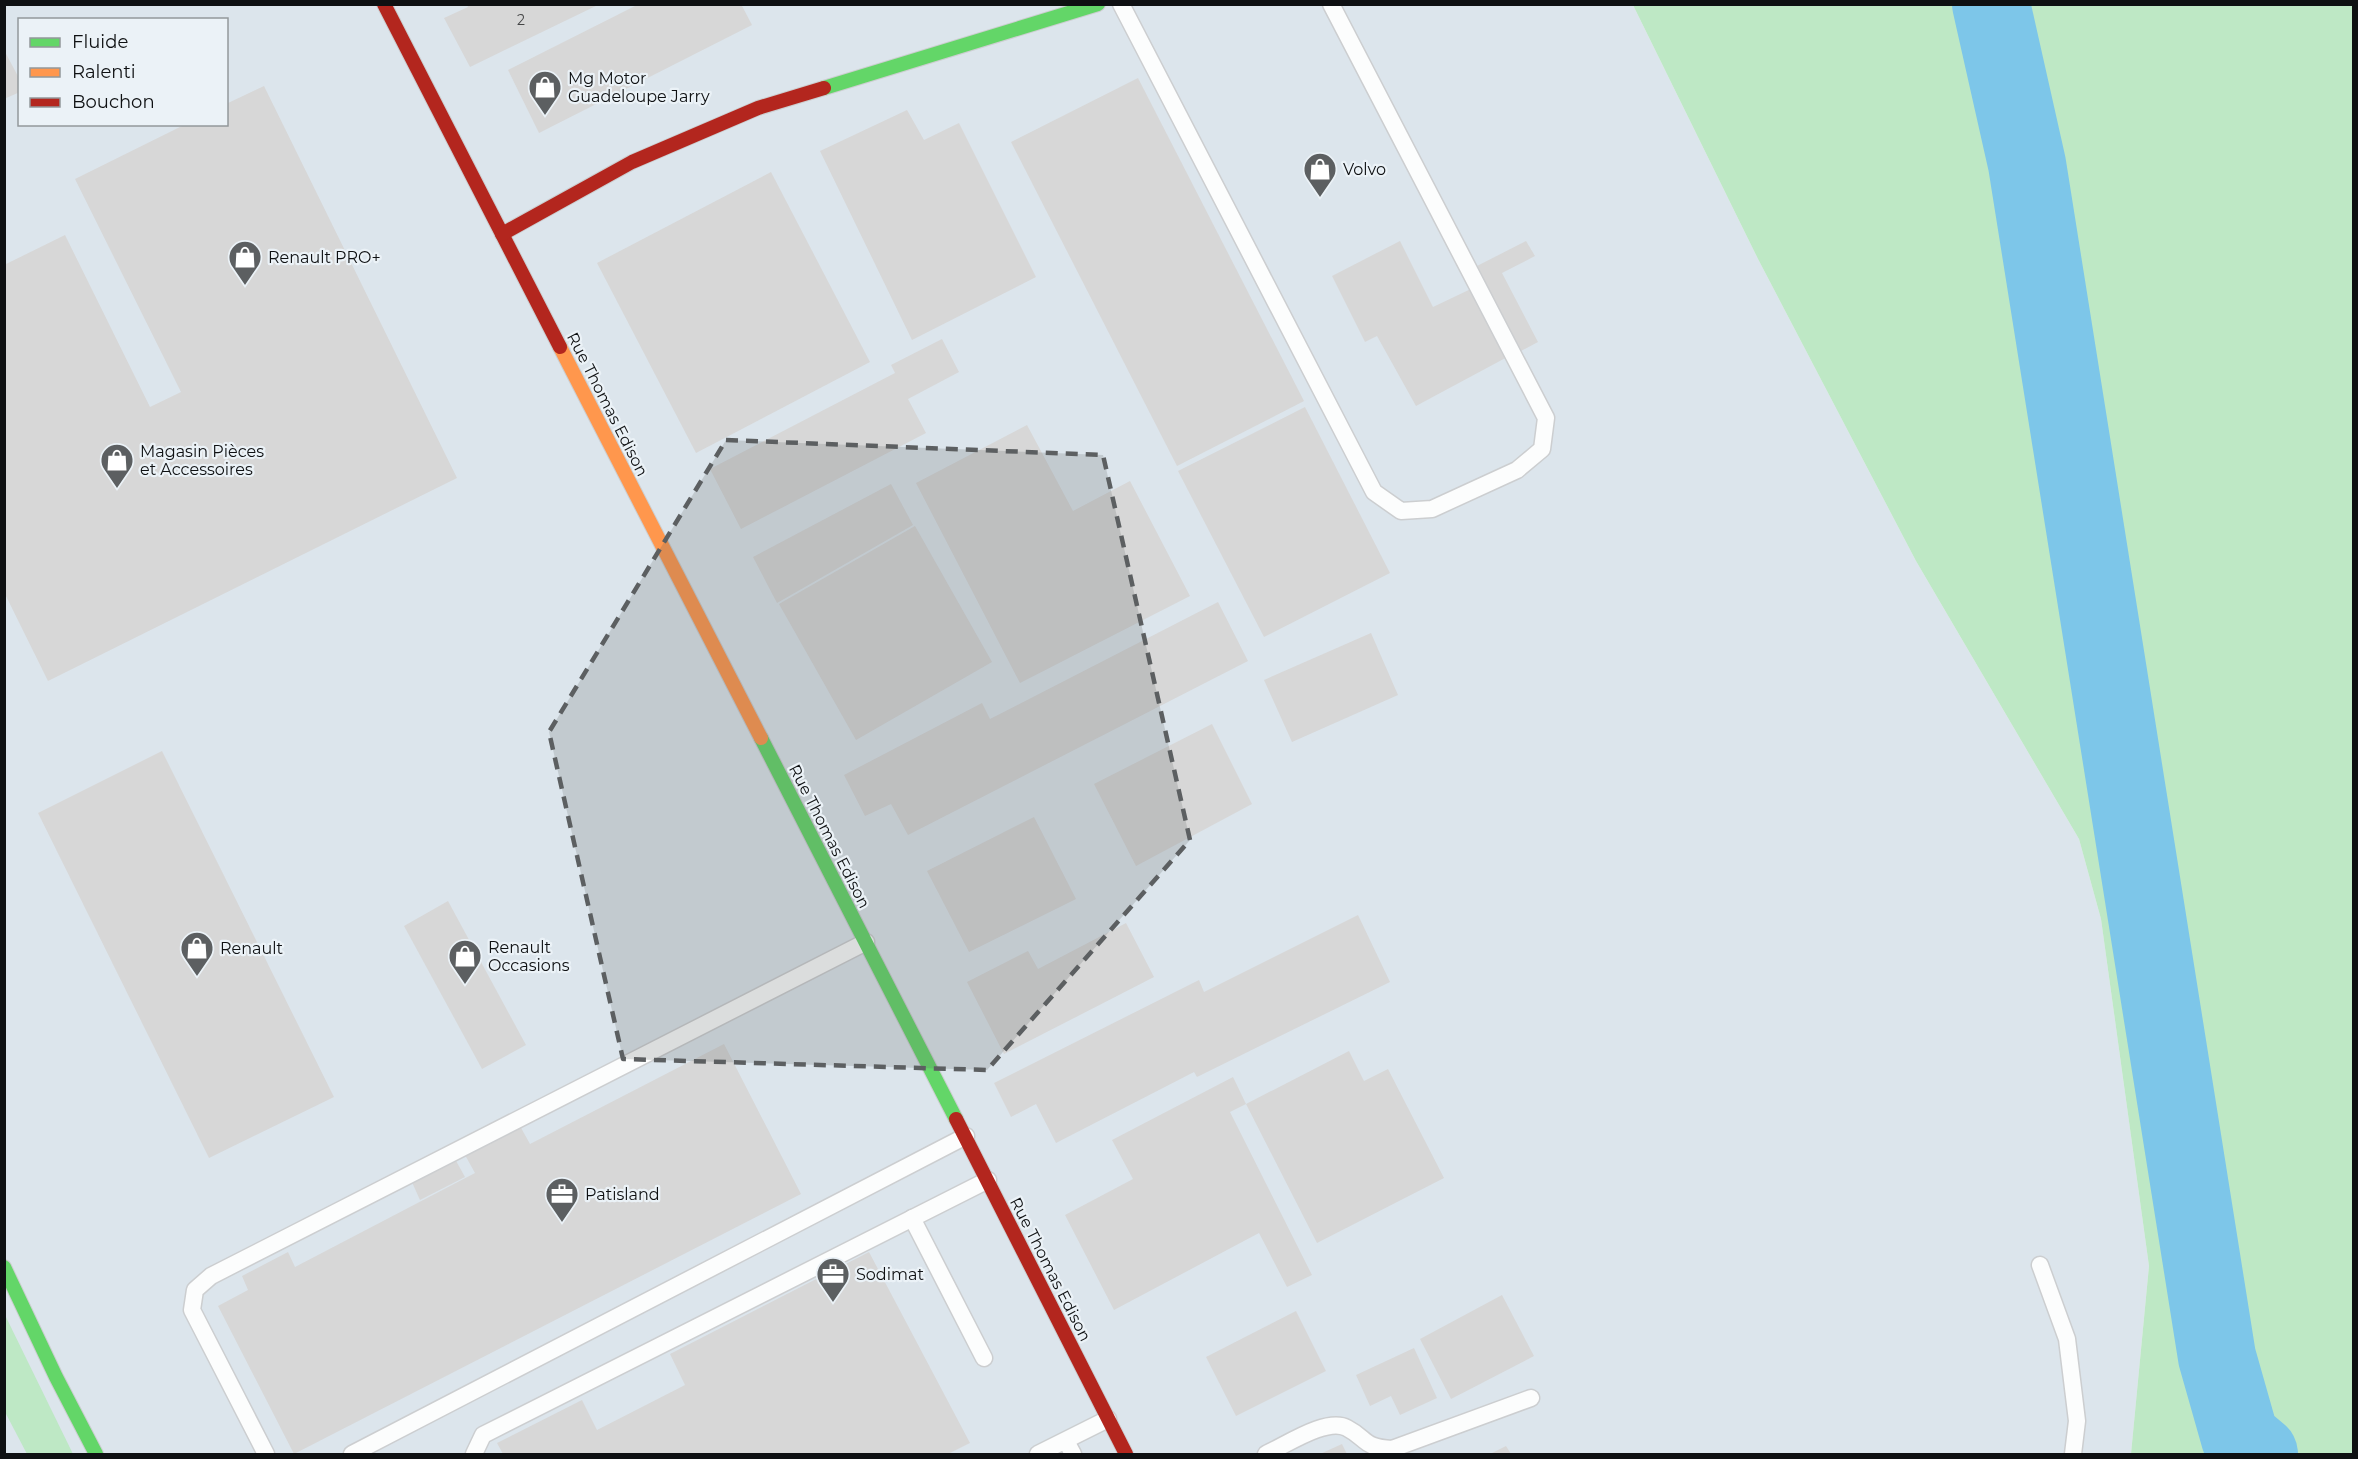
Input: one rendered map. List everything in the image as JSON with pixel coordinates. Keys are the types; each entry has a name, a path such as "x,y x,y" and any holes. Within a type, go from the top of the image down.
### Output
{"main road":[{"name":"Rue Thomas Edison","path":"384,4 966,1136 1126,1455"},
{"path":"502,234 632,162 758,108 1098,4"},
{"path":"4,1267 96,1455"}],"lane":[{"path":"1121,4 1374,492 1401,511 1432,509 1517,470 1542,449 1546,418 1331,4"},
{"path":"266,1455 192,1310 195,1290 211,1276 866,942"},
{"path":"352,1455 966,1136"},
{"path":"474,1455 483,1435 988,1180"},
{"path":"912,1218 984,1358"},
{"path":"2040,1265 2067,1339 2077,1421 2073,1455"},
{"path":"1266,1455 1325,1426 1338,1423 1350,1429 1374,1448 1392,1449 1531,1398"},
{"path":"1038,1455 1070,1448 1108,1419"}],"highlighted area":[{"path":"726,440 1103,455 1190,840 987,1070 623,1059 549,732"}],"shaded area":[{"path":"5,5 1633,5 1758,259 1916,561 2079,839 2101,919 2149,1266 2131,1454 5,1454"}],"green space":[{"path":"1633,5 2353,5 2353,1454 2131,1454 2149,1266 2101,919 2079,839 1916,561 1758,259"},
{"path":"5,1315 73,1454 27,1454 5,1412"}],"building":[{"path":"467,4 600,4 470,67 444,18 468,7"},
{"path":"639,4 741,4 752,25 539,133 508,70"},
{"path":"4,50 18,76 18,93 4,99"},
{"path":"1138,78 1304,401 1177,466 1011,142"},
{"path":"264,86 457,478 48,681 4,592 4,265 65,235 150,407 181,392 75,179 182,126 228,126 228,103"},
{"path":"907,110 924,140 959,123 1036,277 912,340 820,151"},
{"path":"771,172 870,362 696,453 597,263"},
{"path":"1400,241 1433,307 1475,287 1511,355 1416,406 1377,336 1365,342 1332,276"},
{"path":"1526,241 1535,256 1502,273 1538,342 1521,351 1477,266"},
{"path":"942,339 959,372 908,399 926,433 741,529 710,469 895,373 891,365"},
{"path":"1305,407 1390,573 1264,637 1178,471"},
{"path":"1027,425 1073,511 1130,481 1190,596 1020,683 916,483"},
{"path":"891,484 913,525 777,603 753,557"},
{"path":"915,526 992,662 856,740 779,604"},
{"path":"1218,602 1248,661 908,835 891,804 865,816 844,775 982,703 990,719"},
{"path":"1371,633 1398,695 1292,742 1264,680"},
{"path":"1212,724 1252,804 1136,866 1094,784"},
{"name":"Renault","path":"162,751 334,1097 209,1158 38,813"},
{"path":"1034,817 1076,899 969,952 927,871"},
{"name":"Renault Occasions","path":"448,901 526,1045 482,1069 404,926"},
{"path":"1358,915 1390,982 1197,1077 1194,1072 1056,1143 1036,1104 1011,1117 994,1083 1199,980 1204,992"},
{"path":"1126,923 1154,977 1004,1054 967,982 1028,951 1038,969"},
{"name":"Patisland","path":"724,1044 801,1194 294,1454 218,1306 248,1290 242,1276 288,1252 295,1267 475,1173 465,1155 520,1126 530,1144"},
{"path":"1349,1051 1364,1081 1388,1069 1444,1178 1317,1243 1246,1104"},
{"path":"1233,1077 1246,1104 1230,1112 1312,1275 1287,1287 1259,1233 1114,1310 1065,1215 1133,1179 1112,1140"},
{"path":"455,1159 465,1177 420,1200 411,1180"},
{"name":"Sodimat","path":"869,1252 970,1443 948,1454 503,1454 497,1443 582,1400 597,1430 685,1385 670,1354"},
{"path":"1502,1295 1534,1356 1451,1399 1420,1339"},
{"path":"1296,1311 1326,1371 1236,1416 1206,1357"},
{"path":"1414,1348 1437,1398 1400,1415 1391,1396 1370,1406 1356,1375"},
{"path":"1342,1444 1347,1454 1320,1454"},
{"path":"1506,1446 1511,1454 1490,1454"}],"waterway":[{"path":"1991,4 2027,164 2217,1357 2240,1438 2259,1454"}],"traffic: fast":[{"path":"824,88 1098,4"},
{"path":"761,738 956,1119"},
{"path":"4,1267 56,1377 96,1454"}],"traffic: slow":[{"path":"560,347 761,738"}],"traffic: jam":[{"path":"384,4 560,347"},
{"path":"502,234 632,162 758,108 824,88"},
{"path":"956,1119 1126,1454"}],"place":[{"name":"Mg Motor Guadeloupe Jarry","path":"545,116"},
{"name":"Volvo","path":"1320,198"},
{"name":"Renault PRO+","path":"245,286"},
{"name":"Magasin Pièces et Accessoires","path":"117,489"},
{"name":"Renault","path":"197,977"},
{"name":"Renault Occasions","path":"465,985"},
{"name":"Patisland","path":"562,1223"},
{"name":"Sodimat","path":"833,1303"}]}
